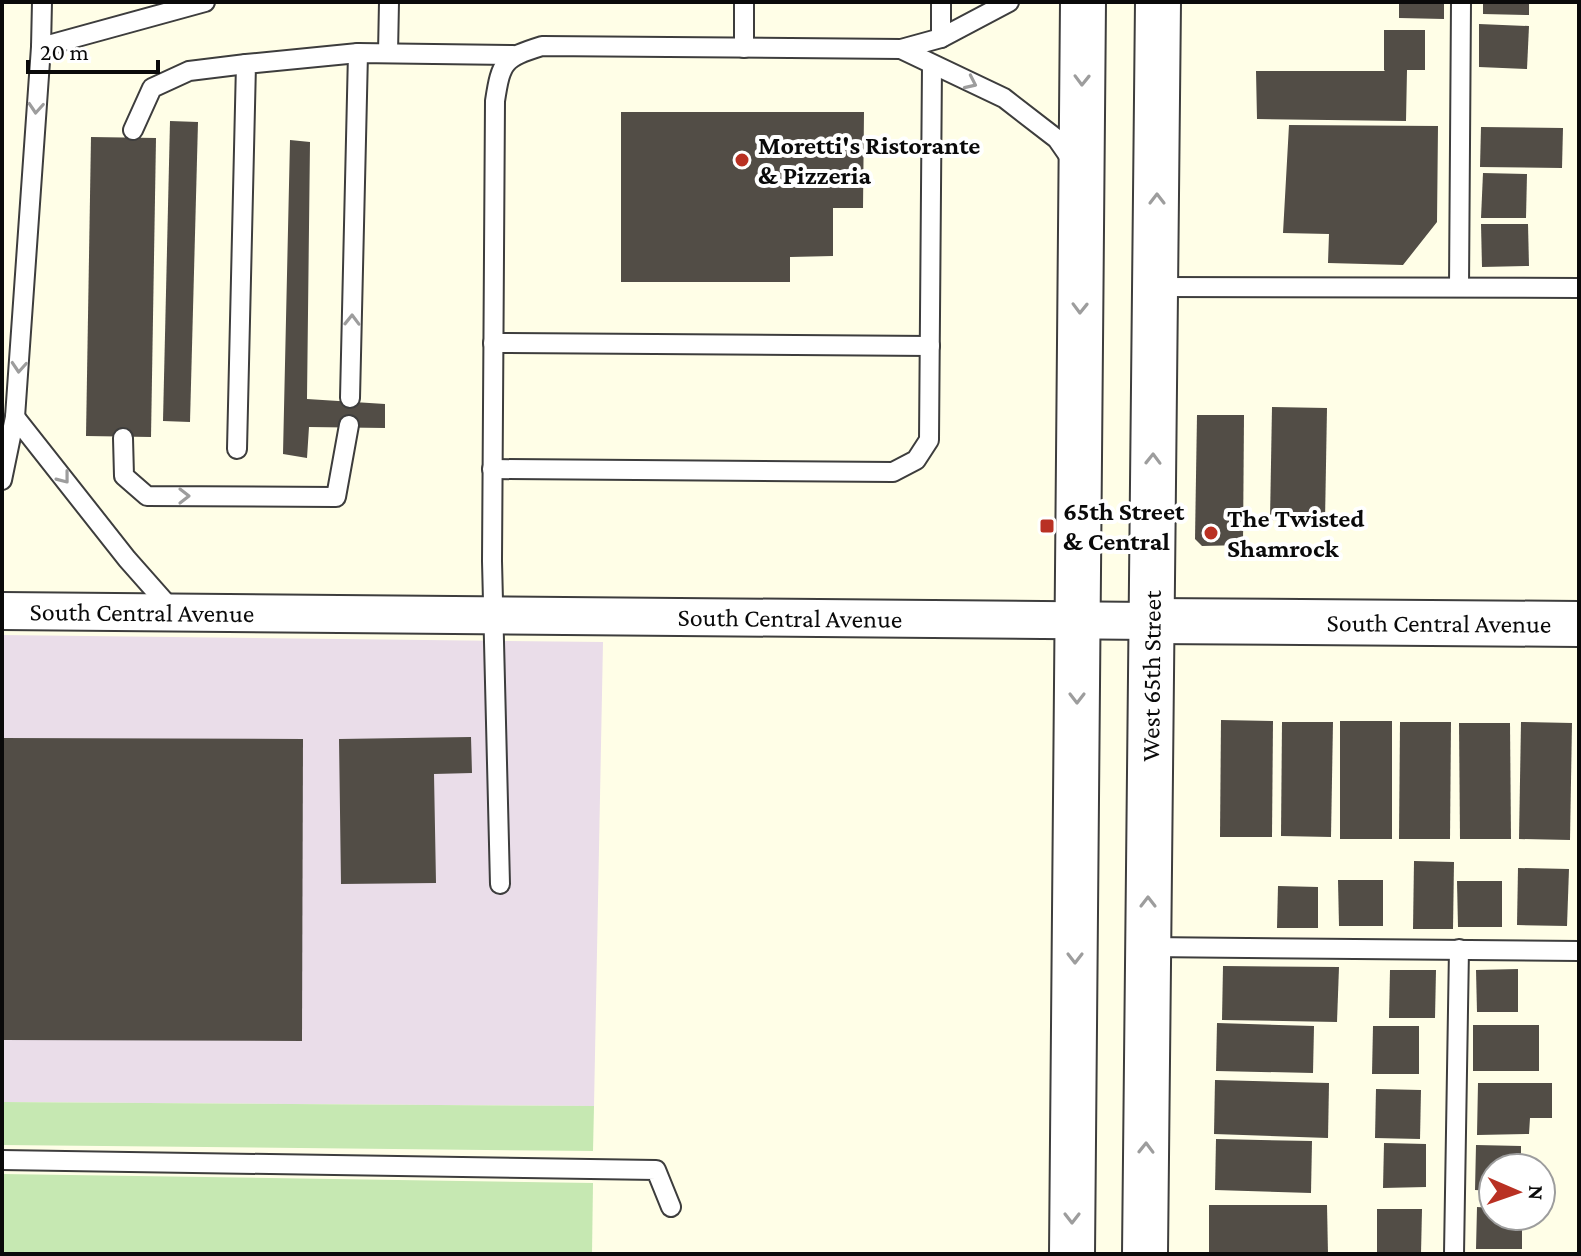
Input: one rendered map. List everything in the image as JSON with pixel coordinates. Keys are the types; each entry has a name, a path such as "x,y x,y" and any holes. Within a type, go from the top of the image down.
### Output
{"street":[{"path":"1072,1254 1083,2"},
{"name":"West 65th Street","path":"1145,1254 1158,2"},
{"name":"South Central Avenue","path":"2,611 1579,624"}],"lane":[{"path":"2,480 15,417 42,2"},
{"path":"41,47 205,2"},
{"path":"388,53 389,2"},
{"path":"744,2 744,48"},
{"path":"941,2 941,38"},
{"path":"133,130 152,88 189,71 358,53 513,55 542,46 901,49 941,38 1009,2"},
{"path":"1459,287 1461,2"},
{"path":"901,49 1004,98 1057,139 1081,173"},
{"path":"350,398 358,53"},
{"path":"500,884 492,561 495,101 499,75 513,55"},
{"path":"237,449 246,64"},
{"path":"492,469 893,472 916,460 929,440 932,65"},
{"path":"1156,287 1579,288"},
{"path":"493,343 930,346"},
{"path":"15,417 127,559 174,612"},
{"path":"123,438 124,476 147,496 336,497 349,425"},
{"path":"1148,947 1579,951"},
{"path":"1454,1254 1459,949"},
{"path":"2,1160 656,1170 671,1207"}],"shaded area":[{"path":"2,635 603,642 594,1106 2,1102"}],"green space":[{"path":"2,1102 594,1106 593,1151 2,1145"},
{"path":"2,1174 593,1183 592,1254 2,1254"}],"building":[{"path":"1399,2 1444,2 1444,19 1399,18"},
{"path":"1483,2 1529,2 1529,15 1483,14"},
{"path":"1479,24 1529,26 1527,69 1479,67"},
{"path":"1384,30 1425,30 1425,70 1407,70 1406,121 1257,119 1256,71 1385,71"},
{"name":"Moretti's Ristorante & Pizzeria","path":"621,112 864,112 863,208 833,208 833,256 790,257 790,282 621,282"},
{"path":"170,121 198,122 190,422 163,421"},
{"path":"1289,125 1438,126 1437,222 1403,265 1328,263 1329,234 1283,233"},
{"path":"1481,127 1563,128 1562,168 1480,167"},
{"path":"91,137 156,138 151,437 86,436"},
{"path":"290,140 310,142 307,399 385,404 385,428 309,427 307,458 283,454"},
{"path":"1483,173 1527,174 1526,218 1481,218"},
{"path":"1481,224 1528,224 1529,266 1482,267"},
{"path":"1272,407 1327,408 1325,521 1270,520"},
{"path":"1197,415 1244,415 1243,545 1202,546 1195,539"},
{"path":"1221,720 1273,721 1272,837 1220,837"},
{"path":"1340,721 1392,721 1392,839 1340,839"},
{"path":"1282,722 1333,722 1331,837 1281,836"},
{"path":"1400,722 1451,722 1450,839 1399,839"},
{"path":"1521,722 1572,723 1570,840 1519,839"},
{"path":"1459,723 1510,723 1511,839 1460,839"},
{"path":"471,737 472,773 434,774 436,883 341,884 339,739"},
{"path":"2,738 303,739 302,1041 2,1040"},
{"path":"1414,861 1454,862 1453,929 1413,929"},
{"path":"1518,868 1569,869 1567,926 1517,925"},
{"path":"1338,880 1383,880 1383,926 1339,926"},
{"path":"1457,881 1502,881 1502,927 1458,927"},
{"path":"1278,886 1318,887 1318,928 1277,928"},
{"path":"1223,966 1339,967 1337,1022 1222,1020"},
{"path":"1518,969 1518,1012 1477,1012 1476,970"},
{"path":"1390,970 1436,970 1435,1018 1389,1018"},
{"path":"1217,1023 1314,1026 1313,1073 1216,1071"},
{"path":"1473,1025 1539,1025 1539,1071 1473,1071"},
{"path":"1373,1026 1419,1026 1419,1074 1372,1074"},
{"path":"1215,1080 1329,1083 1328,1138 1214,1134"},
{"path":"1478,1083 1552,1083 1552,1118 1530,1118 1529,1134 1477,1135"},
{"path":"1376,1089 1421,1090 1420,1139 1375,1138"},
{"path":"1216,1139 1312,1141 1311,1193 1215,1190"},
{"path":"1384,1143 1426,1144 1426,1187 1383,1188"},
{"path":"1476,1145 1521,1146 1521,1152 1477,1152 1475,1190"},
{"path":"1209,1205 1327,1205 1328,1254 1209,1254"},
{"path":"1477,1207 1477,1232 1522,1232 1522,1249 1476,1249"},
{"path":"1377,1209 1422,1209 1421,1254 1377,1253"}],"place":[{"name":"Moretti's Ristorante & Pizzeria","path":"742,160"},
{"name":"65th Street & Central","path":"1047,526"},
{"name":"The Twisted Shamrock","path":"1211,533"}]}
